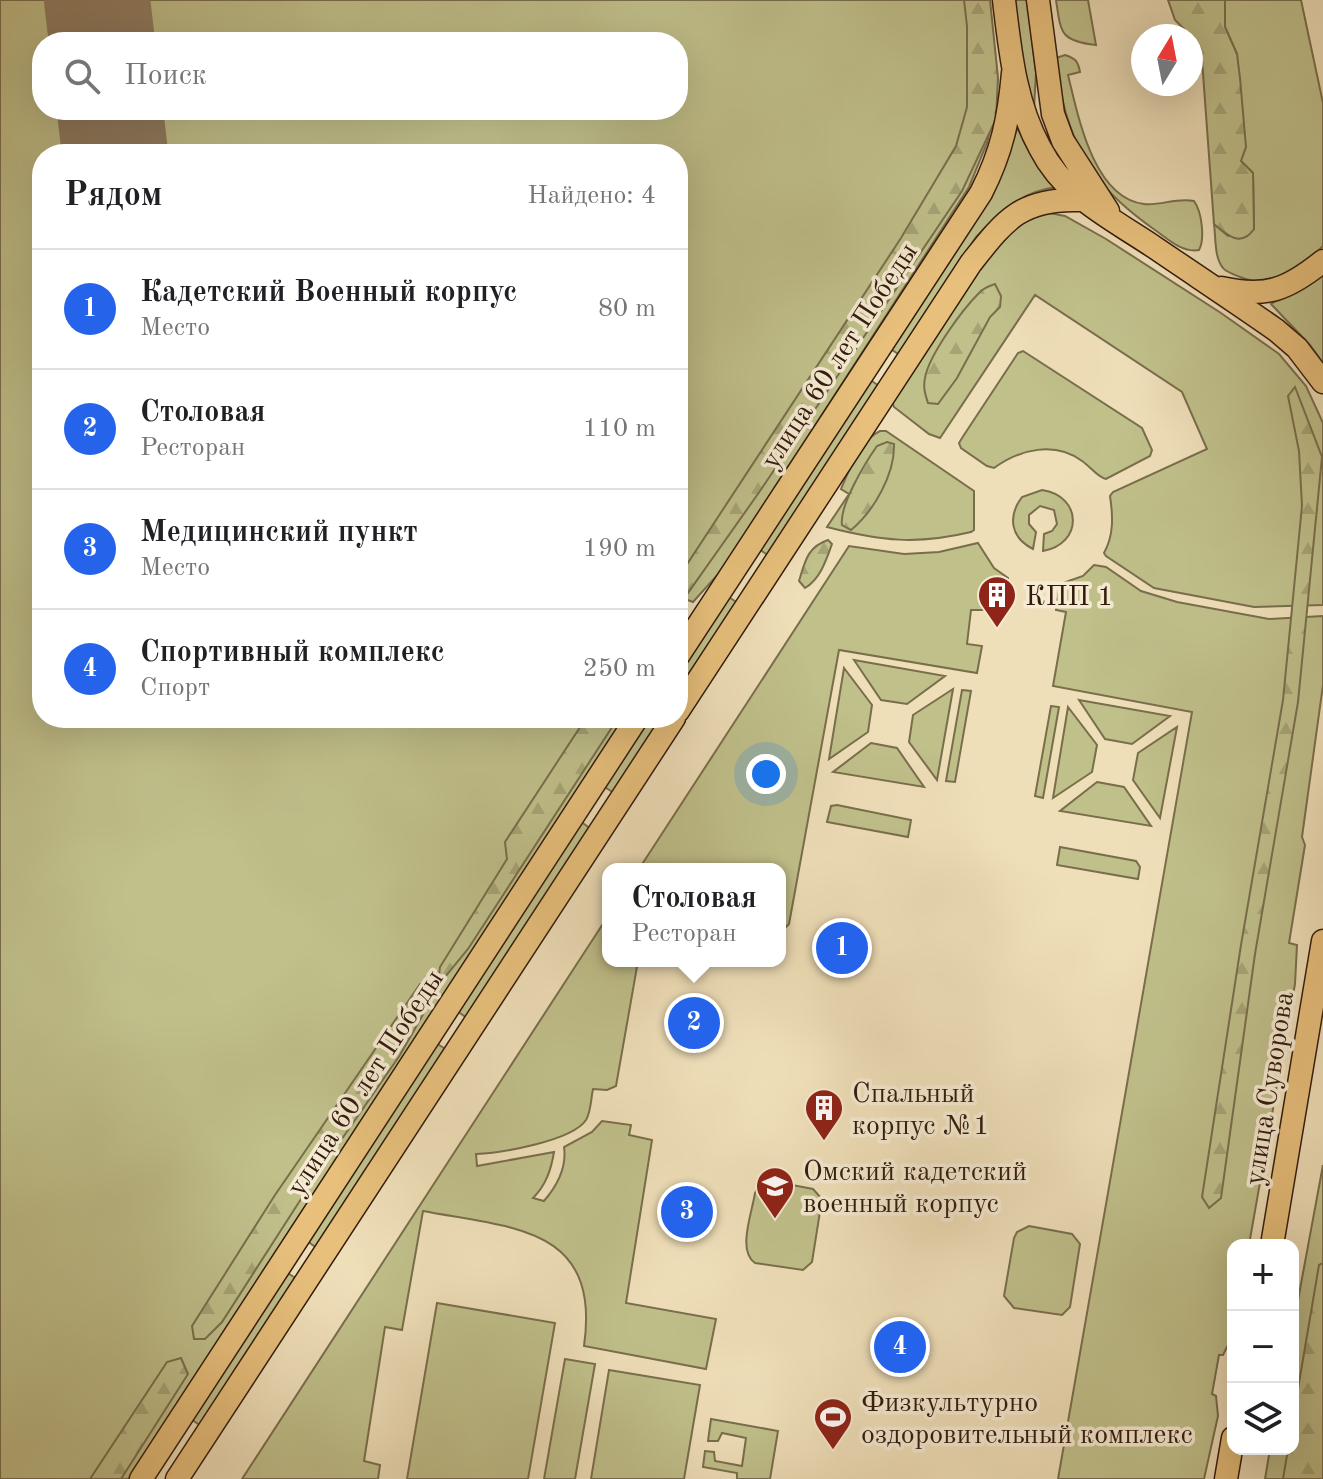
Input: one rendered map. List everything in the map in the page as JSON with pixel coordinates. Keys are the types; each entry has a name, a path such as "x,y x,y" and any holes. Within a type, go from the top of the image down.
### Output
{"main road":[{"path":"1004,0 1013,73 1029,124 1040,150 1080,200 1276,330 1297,348 1323,382"},
{"path":"1038,0 1053,114 1063,141 1115,221"},
{"name":"улица 60 лет Победы","path":"688,640 981,193 997,162 1008,117 1013,73"},
{"path":"688,696 971,263 1009,220 1028,206 1046,200 1080,200"},
{"path":"1212,286 1244,293 1271,293 1298,280 1323,261"},
{"path":"872,359 897,375"},
{"path":"732,572 758,589"},
{"name":"улица 60 лет Победы","path":"141,1479 630,728"},
{"path":"177,1479 667,728"},
{"path":"584,799 610,816"},
{"name":"улица Суворова","path":"1273,1239 1323,941"},
{"path":"175,1427 200,1444"},
{"path":"1226,1479 1230,1455"}],"green space":[{"path":"0,0 987,0 993,118 987,143 969,187 721,571 693,602 688,600 688,144 32,144 32,728 617,728 128,1479 0,1479"},
{"path":"964,0 990,0 998,78 996,119 962,191 688,593 688,563 901,238 956,146 967,107"},
{"path":"1014,0 1027,0 1036,72 1034,109 1023,74"},
{"path":"1056,0 1088,0 1096,45 1075,41 1064,33"},
{"path":"1168,0 1225,0 1225,27 1237,54 1240,78 1246,147 1241,161 1253,173 1254,229 1244,238 1234,238 1214,224 1203,74 1203,24 1179,24"},
{"path":"1225,0 1301,0 1323,103 1323,246 1285,275 1264,281 1252,281 1226,271 1220,264 1216,247 1214,224 1228,236 1254,229 1253,173 1241,161 1237,54 1225,27"},
{"path":"1065,55 1076,60 1079,68 1080,72 1068,75 1083,132 1100,171 1112,187 1127,198 1144,204 1194,201 1202,226 1199,250 1181,247 1137,217 1107,190 1085,160 1069,124 1057,81 1053,59"},
{"path":"1017,128 1032,154 1059,187 1034,192 1013,203 976,237 900,355 889,348 1006,163"},
{"path":"1044,212 1065,216 1106,239 1221,313 1279,354 1306,386 1323,423 1323,605 1254,607 1154,588 1106,556 1104,553 1112,525 1110,496 1113,492 1207,449 1182,392 1035,295 940,438 929,434 894,407 892,401 985,259 1022,222"},
{"path":"1323,273 1323,363 1271,304"},
{"path":"995,284 1001,296 1000,307 990,317 957,378 938,404 928,403 925,378 939,345 982,290"},
{"path":"1023,351 1142,428 1152,450 1150,456 1106,479 1082,461 1061,451 1026,452 994,468 961,448 959,443 962,438 1018,353"},
{"path":"869,379 879,386 769,556 759,549"},
{"path":"1295,387 1322,457 1298,702 1255,954 1221,1198 1209,1208 1202,1197 1283,700 1302,506 1299,451 1288,396"},
{"path":"880,431 886,431 974,491 974,530 933,539 899,540 827,527 849,494 841,489 856,456 866,441"},
{"path":"887,442 894,444 887,479 875,502 851,530 842,525 849,496 877,446"},
{"path":"1042,490 1065,501 1073,520 1065,539 1056,547 1043,551 1044,534 1052,531 1057,524 1054,510 1040,506 1029,515 1029,524 1036,532 1033,549 1016,533 1013,519 1022,497"},
{"path":"828,540 832,544 825,563 815,580 805,588 799,581 808,556 815,547"},
{"path":"978,543 994,568 1008,578 1005,598 991,596 988,610 971,610 967,644 982,646 977,673 839,650 789,924 786,927 786,863 643,863 849,546 904,554 939,552"},
{"path":"1094,565 1106,567 1141,591 1177,602 1269,619 1323,616 1323,685 1302,837 1305,845 1289,943 1297,945 1295,984 1250,1239 1227,1239 1227,1347 1223,1355 1219,1355 1212,1394 1216,1396 1218,1416 1204,1479 1058,1479 1192,712 1053,686 1066,612 1056,610 1060,584 1083,576"},
{"path":"727,596 738,603 688,680 688,656"},
{"path":"854,660 945,676 907,704 881,700"},
{"path":"844,668 872,705 868,732 829,759"},
{"path":"953,689 937,780 909,742 913,715"},
{"path":"962,690 971,691 955,782 946,781"},
{"path":"1079,700 1170,716 1132,744 1105,739"},
{"path":"1051,706 1059,707 1043,798 1035,796"},
{"path":"1068,707 1097,745 1092,772 1053,798"},
{"path":"1177,727 1160,818 1133,780 1138,753"},
{"path":"579,728 612,728 468,949 445,977 439,975 440,967 507,859 505,842"},
{"path":"641,728 656,728 614,793 603,786"},
{"path":"871,743 897,748 924,787 833,772"},
{"path":"1097,782 1124,787 1151,826 1060,811"},
{"path":"831,806 911,820 908,837 827,822"},
{"path":"580,821 591,829 467,1018 457,1011"},
{"path":"1060,847 1136,861 1140,867 1138,879 1057,865"},
{"path":"602,925 602,967 637,967 616,1086 607,1090 593,1089 588,1117 566,1134 535,1144 476,1154 477,1166 554,1152 547,1177 533,1198 544,1201 560,1176 564,1147 592,1132 602,1121 631,1125 629,1135 652,1140 626,1303 716,1319 706,1369 584,1346 586,1306 579,1277 564,1255 543,1240 518,1230 423,1211 402,1330 385,1327 364,1461 380,1465 378,1479 242,1479"},
{"path":"420,984 438,988 400,1055 310,1185 222,1322 205,1339 194,1339 192,1326 275,1195"},
{"path":"436,1043 447,1050 317,1248 307,1241"},
{"path":"1323,1165 1323,1479 1265,1479 1269,1455 1299,1455 1299,1295"},
{"path":"771,1181 813,1189 822,1199 812,1262 803,1270 755,1263 747,1250 747,1231 755,1193 758,1187"},
{"path":"1029,1226 1072,1234 1080,1244 1070,1307 1062,1315 1014,1308 1004,1296 1014,1238 1017,1232"},
{"path":"1323,1263 1323,1479 1283,1479 1287,1455 1299,1455 1299,1383 1319,1265"},
{"path":"286,1272 297,1279 201,1426 191,1419"},
{"path":"437,1303 555,1323 528,1479 407,1479"},
{"path":"181,1358 188,1374 121,1479 90,1479 167,1362"},
{"path":"565,1359 595,1364 575,1479 544,1479"},
{"path":"609,1370 700,1385 684,1479 591,1479"},
{"path":"711,1419 778,1431 770,1479 737,1479 737,1473 703,1467 705,1451 714,1452 715,1461 742,1466 746,1438 722,1433 718,1441 708,1441"}],"runway":[{"path":"97,0 101,32"},
{"path":"111,120 114,144"}],"place":[{"name":"КПП 1","path":"997,629"},
{"name":"Кадетский Военный корпус","path":"842,948"},
{"name":"Столовая","path":"694,1023"},
{"name":"Спальный корпус №1","path":"824,1142"},
{"name":"Медицинский пункт","path":"687,1212"},
{"name":"Омский кадетский военный корпус","path":"775,1220"},
{"name":"Спортивный комплекс","path":"900,1347"},
{"name":"Физкультурно оздоровительный комплекс","path":"833,1451"}]}
